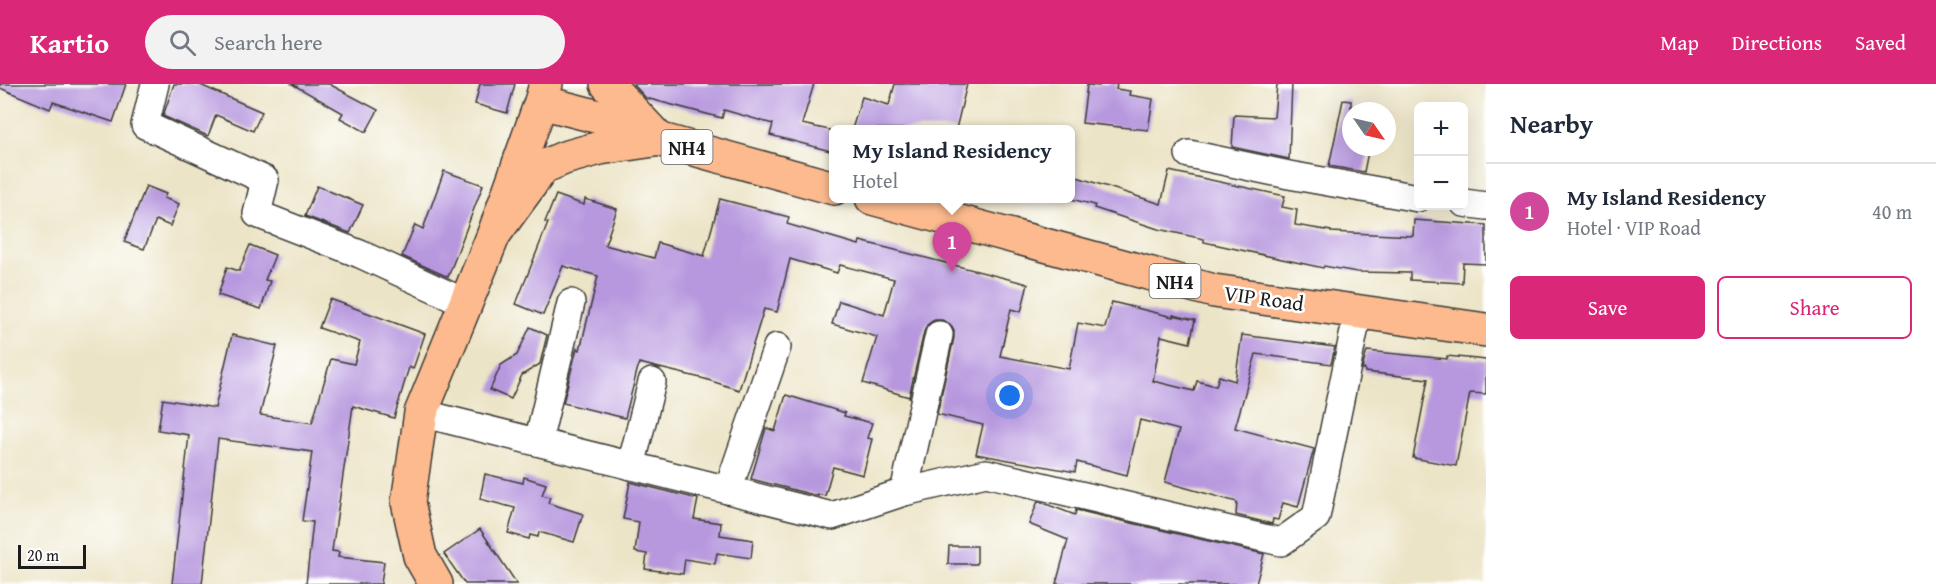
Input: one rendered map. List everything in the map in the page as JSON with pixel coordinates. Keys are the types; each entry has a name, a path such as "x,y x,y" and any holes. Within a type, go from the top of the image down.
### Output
{"main road":[{"path":"607,84 658,139"},
{"path":"436,584 420,556 408,502 421,413 494,234 543,93"},
{"name":"NH4","path":"543,93 658,139 829,187"},
{"path":"494,234 543,167 564,158 600,148 658,139"},
{"name":"VIP Road","path":"890,203 1214,291 1486,330"}],"street":[{"path":"155,84 145,125 265,180 257,213 360,255 466,303"},
{"path":"1189,154 1289,175 1414,197"},
{"path":"1468,204 1486,206"},
{"path":"538,442 571,303"},
{"path":"421,413 832,516 904,492 986,473 1281,542 1316,517 1358,312"},
{"path":"904,492 939,335"},
{"path":"728,490 777,348"},
{"path":"631,466 652,382"}],"building":[{"path":"0,84 126,84 113,122 53,102 50,109 0,88"},
{"path":"174,84 198,84 262,112 253,131 216,115 208,136 163,116"},
{"path":"292,84 329,84 378,110 366,132 340,118 343,113"},
{"path":"480,84 515,84 507,113 475,104"},
{"path":"633,84 814,84 802,124 829,130 829,151 770,135 773,124 724,110 722,118 646,98"},
{"path":"895,84 967,84 957,125 853,125 862,97 889,105"},
{"path":"1100,84 1117,84 1116,89 1130,91 1129,95 1153,99 1148,130 1082,123 1087,85 1099,86"},
{"path":"1277,84 1292,84 1289,159 1232,147 1234,115 1274,117"},
{"path":"1342,105 1342,156 1367,156 1364,172 1329,166"},
{"path":"444,171 483,185 448,277 402,256 415,225 423,229"},
{"path":"1169,171 1285,196 1282,207 1297,210 1295,225 1331,232 1413,236 1414,220 1486,225 1486,264 1463,263 1462,283 1410,280 1410,273 1357,272 1324,266 1323,268 1204,242 1204,239 1158,229 1094,208 1095,205 1075,200 1075,176 1161,204"},
{"path":"146,186 166,194 164,198 179,204 170,226 156,220 144,249 124,242"},
{"path":"317,186 363,205 350,233 305,216"},
{"path":"556,195 584,205 585,199 617,209 605,245 654,258 658,243 704,256 720,199 789,217 787,224 859,245 860,241 1028,284 1021,312 1011,309 1000,356 1069,369 1078,323 1105,328 1112,302 1195,320 1190,343 1161,336 1153,381 1194,391 1197,381 1216,386 1219,376 1235,381 1242,335 1335,347 1331,364 1256,354 1235,428 1314,449 1298,507 1283,503 1278,520 1273,519 1272,524 1236,515 1237,502 1165,482 1179,430 1140,420 1127,475 1077,462 1075,472 976,454 983,425 937,414 954,338 954,331 950,324 942,320 934,320 927,325 909,397 863,383 877,337 832,324 839,301 884,315 894,279 840,265 837,273 790,259 777,312 764,309 739,390 639,363 625,418 563,403 577,348 580,350 598,276 563,266 543,315 516,304 548,223 545,222"},
{"path":"250,245 275,255 265,280 270,281 261,309 218,295 227,267 239,271"},
{"path":"330,299 425,334 413,369 409,367 394,418 353,406 332,551 339,552 338,557 384,562 381,584 306,584 313,522 302,521 312,452 218,439 202,584 172,584 189,435 158,430 163,399 215,408 232,335 277,346 260,415 312,423 331,359 354,364 360,342 319,328"},
{"path":"530,327 547,335 540,364 522,375 511,399 490,390 501,365 517,355"},
{"path":"1367,351 1447,359 1447,356 1486,360 1486,394 1470,393 1456,466 1413,458 1428,379 1365,372 1365,369 1362,369"},
{"path":"786,395 845,413 844,416 872,423 867,438 872,439 863,475 833,467 825,496 751,479 766,428 775,431"},
{"path":"485,474 523,483 524,477 546,484 542,495 550,497 548,503 583,514 574,542 539,532 538,537 530,535 529,539 508,533 515,508 480,499"},
{"path":"630,482 698,499 694,519 721,523 720,535 753,540 751,558 717,553 715,564 685,559 683,574 645,569 647,554 635,552 639,522 623,519"},
{"path":"1038,501 1075,515 1076,510 1264,554 1256,584 1056,584 1068,540 1029,524"},
{"path":"480,529 517,584 465,584 444,554"},
{"path":"949,546 977,546 977,564 948,564"}],"place":[{"name":"My Island Residency","path":"952,272"}]}
